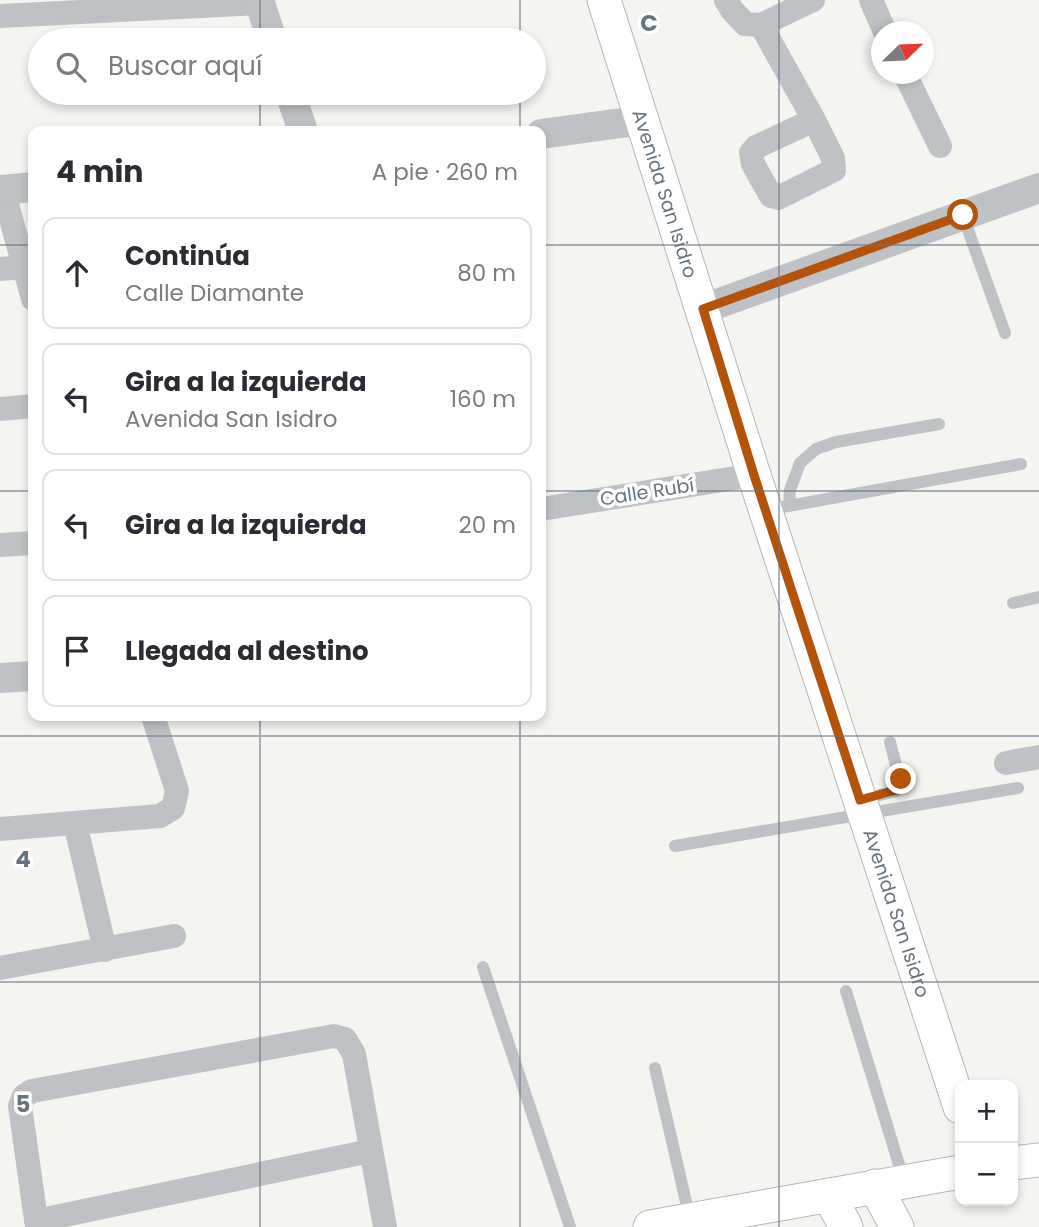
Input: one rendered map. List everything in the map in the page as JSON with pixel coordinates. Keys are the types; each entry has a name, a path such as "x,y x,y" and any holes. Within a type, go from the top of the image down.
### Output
{"main road":[{"name":"Avenida San Isidro","path":"604,0 754,475 777,508 862,806 955,1092"},
{"path":"1018,1162 1039,1160"},
{"path":"650,1227 955,1173"},
{"path":"889,1184 897,1227"},
{"path":"829,1195 846,1227"}],"street":[{"path":"726,0 745,24 761,25 781,7 813,0"},
{"path":"871,0 881,21"},
{"path":"0,16 259,1 268,28"},
{"path":"761,25 814,120"},
{"path":"910,84 940,146"},
{"path":"294,105 301,126"},
{"path":"546,133 643,120"},
{"path":"28,187 2,190 28,279"},
{"path":"703,309 1039,188"},
{"path":"0,269 25,267"},
{"path":"0,409 28,406"},
{"name":"Calle Rubí","path":"546,508 754,475"},
{"path":"0,545 28,542"},
{"path":"0,678 28,676"},
{"path":"0,829 160,816 173,808 177,791 155,721"},
{"path":"1006,763 1039,757"},
{"path":"75,823 105,950"},
{"path":"0,968 174,936"},
{"path":"370,1151 36,1224 20,1106 24,1096 33,1091 334,1036 345,1039 354,1054 385,1227"}],"lane":[{"path":"963,215 1005,333"},
{"path":"777,508 790,490 800,463 816,449 836,442 939,424"},
{"path":"777,508 1021,464"},
{"path":"1013,603 1039,597"},
{"path":"862,806 901,785 890,742"},
{"path":"675,846 862,806 1018,788"},
{"path":"483,967 570,1227"},
{"path":"846,991 889,1184"},
{"path":"655,1068 690,1220"}],"route":[{"path":"901,779 901,785 896,790 860,800 703,309 963,215"}]}
